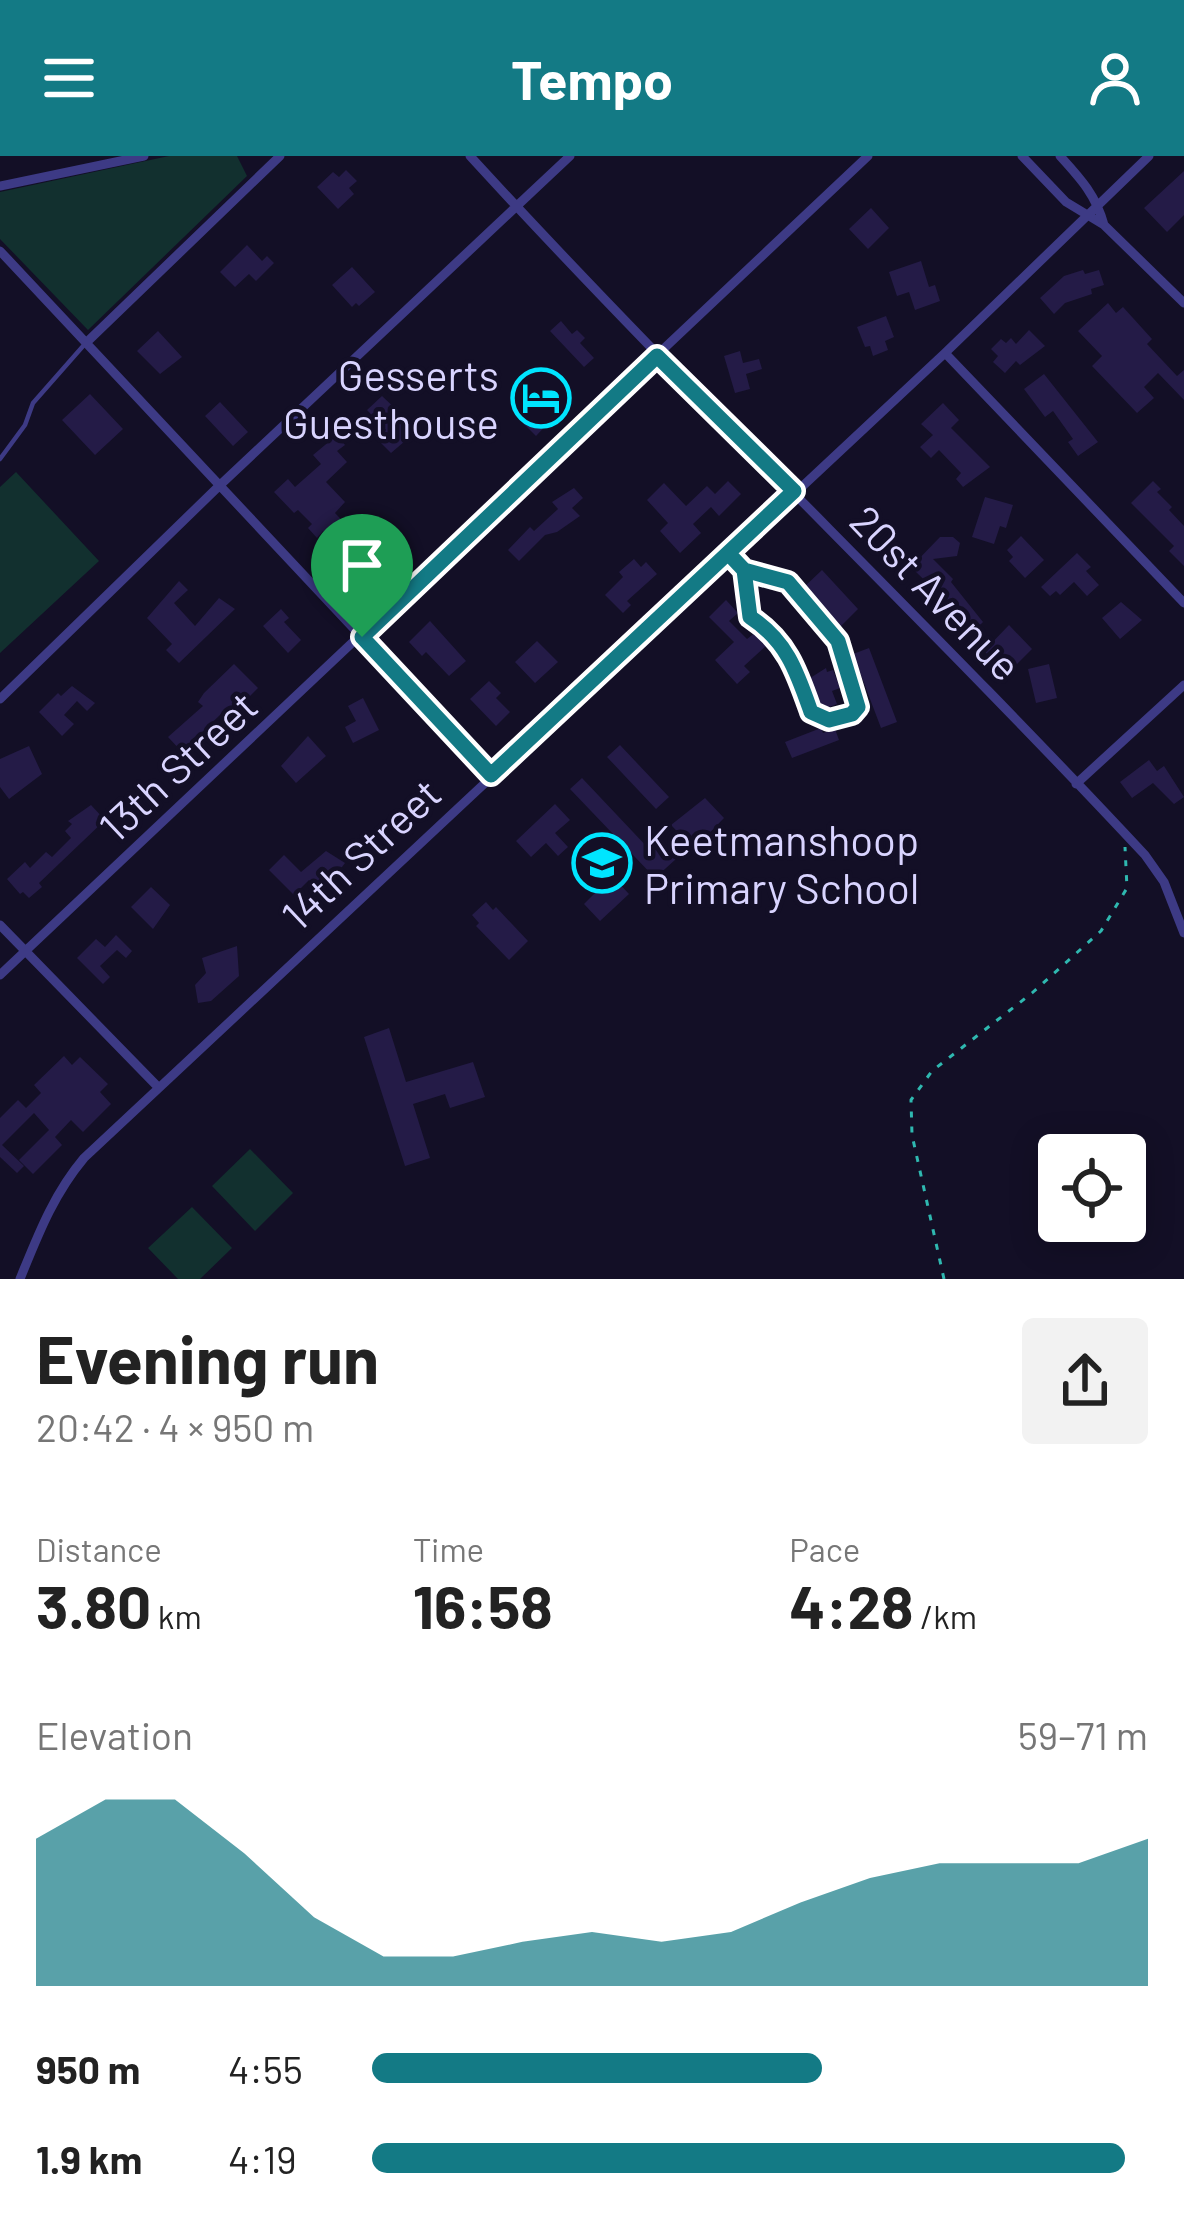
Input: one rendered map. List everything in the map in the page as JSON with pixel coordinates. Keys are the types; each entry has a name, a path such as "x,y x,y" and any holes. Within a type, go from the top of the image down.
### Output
{"street":[{"path":"0,186 144,156"},
{"name":"20st Avenue","path":"470,156 657,356 1124,833 1164,882 1184,933"},
{"path":"0,699 570,156"},
{"name":"13th Street","path":"0,975 868,156"},
{"path":"1022,156 1066,202 1104,225 1184,303"},
{"path":"1060,156 1087,184 1104,225"},
{"name":"14th Street","path":"20,1279 64,1182 158,1087 945,353 1149,156"},
{"path":"88,341 276,158"},
{"path":"0,251 491,775"},
{"path":"945,353 1184,603"},
{"path":"1076,784 1184,685"},
{"path":"0,925 158,1087"}],"lane":[{"path":"0,459 25,425 32,403 88,341"},
{"path":"728,553 744,570 788,582 838,641 858,696 852,714 829,720 811,712 793,658 750,617 744,570"}],"path":[{"path":"944,1279 912,1135 911,1100 932,1071 1032,993 1101,931 1127,888 1124,833"}],"green space":[{"path":"169,156 237,156 247,176 88,330 0,239 0,192"},
{"path":"16,472 99,561 0,653 0,487"},
{"path":"250,1149 293,1193 255,1231 212,1186"},
{"path":"192,1207 232,1248 200,1279 178,1279 148,1248"}],"building":[{"path":"346,170 357,181 349,188 354,194 338,209 317,187 333,172 339,177"},
{"path":"1184,171 1184,215 1167,232 1144,208"},
{"path":"871,208 889,228 868,249 849,229"},
{"path":"247,245 262,261 267,256 274,263 256,281 249,274 235,287 220,272"},
{"path":"921,261 929,287 935,285 940,301 915,310 909,292 897,296 889,272"},
{"path":"352,267 375,292 352,307 332,285"},
{"path":"1083,270 1085,274 1099,270 1104,285 1065,303 1054,314 1040,298 1064,276"},
{"path":"1108,303 1116,313 1123,307 1152,339 1147,344 1177,376 1184,370 1184,400 1158,373 1144,387 1154,398 1137,413 1092,366 1102,356 1078,331"},
{"path":"886,316 894,337 885,341 888,350 873,356 857,327"},
{"path":"561,321 572,334 577,330 585,338 580,343 594,358 584,367 550,331"},
{"path":"1029,330 1045,346 1020,365 1016,361 1005,373 993,362 998,356 991,349 1001,339 1006,343 1011,338 1016,344"},
{"path":"158,331 182,357 160,374 137,351"},
{"path":"740,351 743,363 759,359 762,369 746,374 750,389 735,393 724,356"},
{"path":"1044,374 1098,442 1078,456 1068,442 1073,439 1053,411 1045,417 1024,389"},
{"path":"540,377 561,399 547,413 553,418 536,436 520,420 532,408 524,400"},
{"path":"90,394 123,429 95,455 62,420"},
{"path":"382,396 418,430 391,453 377,439 386,430 367,410"},
{"path":"220,402 248,432 233,446 205,416"},
{"path":"943,403 959,420 951,428 990,467 963,487 956,479 961,473 939,450 931,458 920,447 933,435 921,424"},
{"path":"337,435 345,445 337,451 347,462 326,482 345,502 335,513 357,536 352,540 377,573 364,586 338,559 344,553 323,531 317,538 308,528 312,524 274,492 288,479 295,487 321,464 313,455"},
{"path":"728,481 741,494 719,516 711,507 693,524 701,533 680,553 660,531 668,523 647,500 664,483 686,506 707,486 715,494"},
{"path":"1153,481 1184,526 1184,566 1169,551 1174,546 1131,503"},
{"path":"574,488 583,498 572,508 580,516 545,535 519,561 508,550 530,527 534,531 558,509 552,502"},
{"path":"985,497 1013,505 1006,528 1000,526 994,544 972,537"},
{"path":"1021,536 1044,560 1025,578 1009,561 1013,557 1007,550"},
{"path":"940,537 953,537 960,543 957,556 933,559 983,622 975,630 911,567"},
{"path":"1077,553 1091,567 1086,571 1099,585 1087,596 1074,582 1060,595 1056,591 1050,596 1041,587"},
{"path":"634,559 641,567 646,562 657,574 627,601 631,605 623,613 605,595"},
{"path":"822,570 858,609 837,630 803,588"},
{"path":"179,581 188,590 174,603 195,626 219,598 235,609 179,663 166,650 172,644 147,618"},
{"path":"726,600 738,613 729,621 747,639 756,632 768,644 744,666 750,672 737,684 715,660 734,642 709,617"},
{"path":"1121,602 1142,620 1120,639 1102,618"},
{"path":"281,609 289,618 284,622 301,640 288,653 263,626"},
{"path":"430,621 466,661 449,676 409,642"},
{"path":"1009,625 1032,649 1007,674 984,651"},
{"path":"537,641 558,662 535,683 515,662"},
{"path":"869,648 897,722 881,728 853,654"},
{"path":"234,664 258,688 228,718 223,712 182,752 168,737 203,706 198,702 204,693"},
{"path":"1049,664 1057,698 1036,703 1028,669"},
{"path":"826,668 833,670 840,688 832,691 837,704 822,710 807,680"},
{"path":"489,681 501,693 496,698 510,712 496,726 470,699"},
{"path":"72,686 95,703 87,711 77,701 64,715 74,724 62,736 39,712"},
{"path":"363,698 379,730 353,743 345,727 356,721 348,706"},
{"path":"821,728 823,733 835,729 839,740 792,758 785,742"},
{"path":"308,736 326,756 296,783 281,766"},
{"path":"620,745 669,797 656,809 607,757"},
{"path":"29,746 42,774 9,799 0,787 0,759"},
{"path":"1149,760 1157,771 1164,766 1184,797 1174,804 1153,783 1132,798 1120,782"},
{"path":"582,778 650,850 660,841 676,859 655,878 570,789"},
{"path":"705,798 724,818 694,849 671,825"},
{"path":"555,804 570,820 555,833 568,847 558,856 546,843 531,857 516,841"},
{"path":"91,805 105,820 39,883 42,887 29,898 20,894 7,879 25,862 30,868 46,852 52,857 71,838 65,831 72,824 68,821"},
{"path":"326,851 345,863 315,886 309,880 294,895 269,870 284,855 301,872"},
{"path":"612,876 629,894 600,921 584,904"},
{"path":"151,887 170,905 153,929 131,907"},
{"path":"486,902 528,941 509,960 476,926 479,923 472,915"},
{"path":"116,935 132,951 126,958 117,950 100,966 110,977 103,984 77,958 96,939 105,947"},
{"path":"237,946 239,976 211,1001 198,1003 195,985 206,973 202,958"},
{"path":"389,1028 406,1082 473,1062 485,1097 450,1108 445,1094 413,1104 430,1158 405,1166 364,1037"},
{"path":"64,1056 72,1065 80,1057 108,1084 100,1092 111,1104 83,1132 71,1120 55,1137 62,1145 33,1174 19,1160 49,1130 34,1113 2,1145 24,1166 17,1173 0,1157 0,1118 18,1100 26,1108 41,1093 34,1085"}],"place":[{"name":"Gesserts Guesthouse","path":"541,398"},
{"name":"Keetmanshoop Primary School","path":"602,863"}],"route":[{"path":"362,637 491,775 728,553 744,570 788,582 838,641 858,707 852,714 829,720 811,712 793,658 750,617 744,570 728,553 794,491 657,356 362,637"}]}
